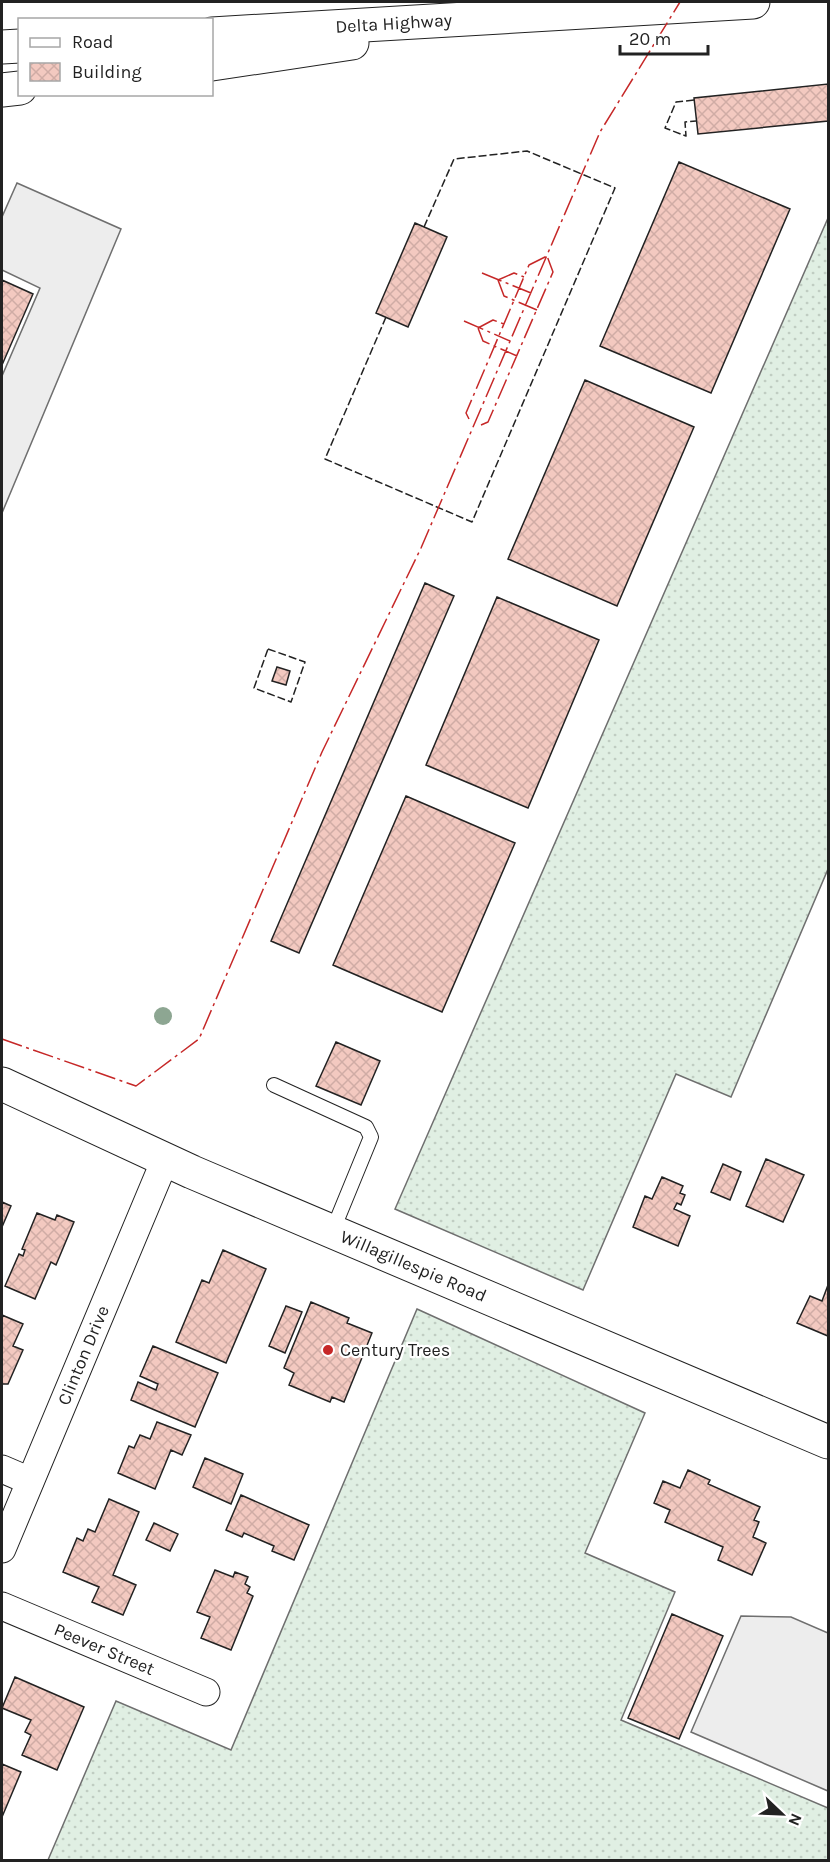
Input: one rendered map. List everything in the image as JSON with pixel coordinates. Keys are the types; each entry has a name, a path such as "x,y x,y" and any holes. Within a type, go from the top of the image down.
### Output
{"main road":[{"name":"Delta Highway","path":"213,34 753,2"},
{"path":"213,64 294,53 516,15"},
{"path":"2,47 18,46"},
{"path":"2,90 18,88"},
{"name":"Willagillespie Road","path":"2,1084 165,1160 828,1442"}],"street":[{"name":"Clinton Drive","path":"2,1549 165,1160"},
{"path":"2,1469 30,1481"},
{"name":"Peever Street","path":"2,1606 206,1692"}],"lane":[{"path":"274,1084 366,1127 371,1137 332,1232"}],"green space":[{"path":"828,218 828,869 731,1097 676,1074 583,1290 395,1209"},
{"path":"417,1309 645,1413 585,1553 675,1592 621,1720 828,1808 828,1860 48,1860 116,1701 231,1750"}],"shaded area":[{"path":"17,183 121,229 2,513 2,376 40,288 2,270 2,217"},
{"path":"741,1616 791,1617 828,1633 828,1791 691,1732"}],"building":[{"path":"828,84 828,121 698,134 694,98"},
{"path":"679,162 790,209 711,393 600,346"},
{"path":"415,223 447,237 408,327 376,313"},
{"path":"2,280 33,294 2,365"},
{"path":"585,380 694,427 617,606 508,559"},
{"path":"425,583 454,596 299,953 271,941"},
{"path":"497,597 599,640 528,808 426,765"},
{"path":"277,667 290,671 286,685 272,681"},
{"path":"406,796 515,843 442,1012 333,965"},
{"path":"336,1042 380,1061 361,1105 316,1086"},
{"path":"766,1159 804,1175 783,1222 746,1206"},
{"path":"723,1164 741,1172 730,1200 711,1192"},
{"path":"662,1177 683,1186 680,1193 685,1195 681,1205 677,1203 674,1209 690,1216 678,1246 633,1227 645,1196 652,1199"},
{"path":"2,1202 11,1206 2,1227"},
{"path":"37,1213 55,1220 57,1215 74,1222 56,1265 51,1262 35,1299 5,1286 19,1254 23,1256 25,1250 22,1249"},
{"path":"223,1250 266,1269 226,1363 176,1342 202,1280 209,1283"},
{"path":"828,1285 828,1336 797,1323 810,1296 822,1301"},
{"name":"Century Trees","path":"311,1302 349,1318 347,1323 372,1333 344,1402 332,1397 330,1402 289,1385 294,1373 284,1368"},
{"path":"286,1306 302,1312 285,1353 269,1346"},
{"path":"2,1315 23,1324 13,1346 23,1350 8,1384 2,1384"},
{"path":"153,1346 218,1373 195,1427 131,1400 138,1382 156,1390 158,1384 140,1376"},
{"path":"157,1422 191,1435 182,1455 171,1450 155,1489 118,1473 129,1446 134,1448 140,1435 150,1439"},
{"path":"205,1458 243,1474 231,1504 193,1487"},
{"path":"688,1470 710,1480 708,1484 760,1507 754,1520 759,1522 753,1537 766,1543 752,1575 718,1560 723,1547 665,1522 670,1510 654,1503 663,1481 680,1488"},
{"path":"241,1495 309,1525 294,1560 272,1551 274,1546 244,1533 242,1537 226,1530"},
{"path":"109,1499 139,1512 113,1575 136,1585 123,1615 92,1602 99,1587 63,1572 77,1538 83,1541 88,1529 95,1532"},
{"path":"154,1523 178,1534 170,1551 146,1540"},
{"path":"215,1570 233,1577 235,1572 248,1577 245,1584 250,1587 247,1593 253,1596 231,1650 201,1638 210,1617 197,1612"},
{"path":"672,1614 723,1636 679,1739 628,1718"},
{"path":"15,1677 84,1707 57,1770 22,1755 31,1735 25,1732 31,1720 2,1708"},
{"path":"2,1764 21,1772 2,1817"}],"fence":[{"path":"694,100 676,102 665,128 686,136 685,122 696,121"},
{"path":"386,317 325,459 472,522 615,188 527,151 454,159 424,227"},
{"path":"268,649 305,662 291,702 254,688 268,649"}],"power":[{"path":"2,1039 136,1086 199,1039 322,752 421,548 600,132 680,2"},
{"path":"469,419 466,413 529,265 547,256"},
{"path":"481,425 488,422 553,272 547,256"},
{"path":"482,273 531,293"},
{"path":"498,280 514,273 524,277"},
{"path":"498,280 504,296 537,310"},
{"path":"478,328 493,320 504,324"},
{"path":"464,321 510,341"},
{"path":"478,328 483,341 517,356"}],"place":[{"name":"Century Trees","path":"328,1350"}]}
